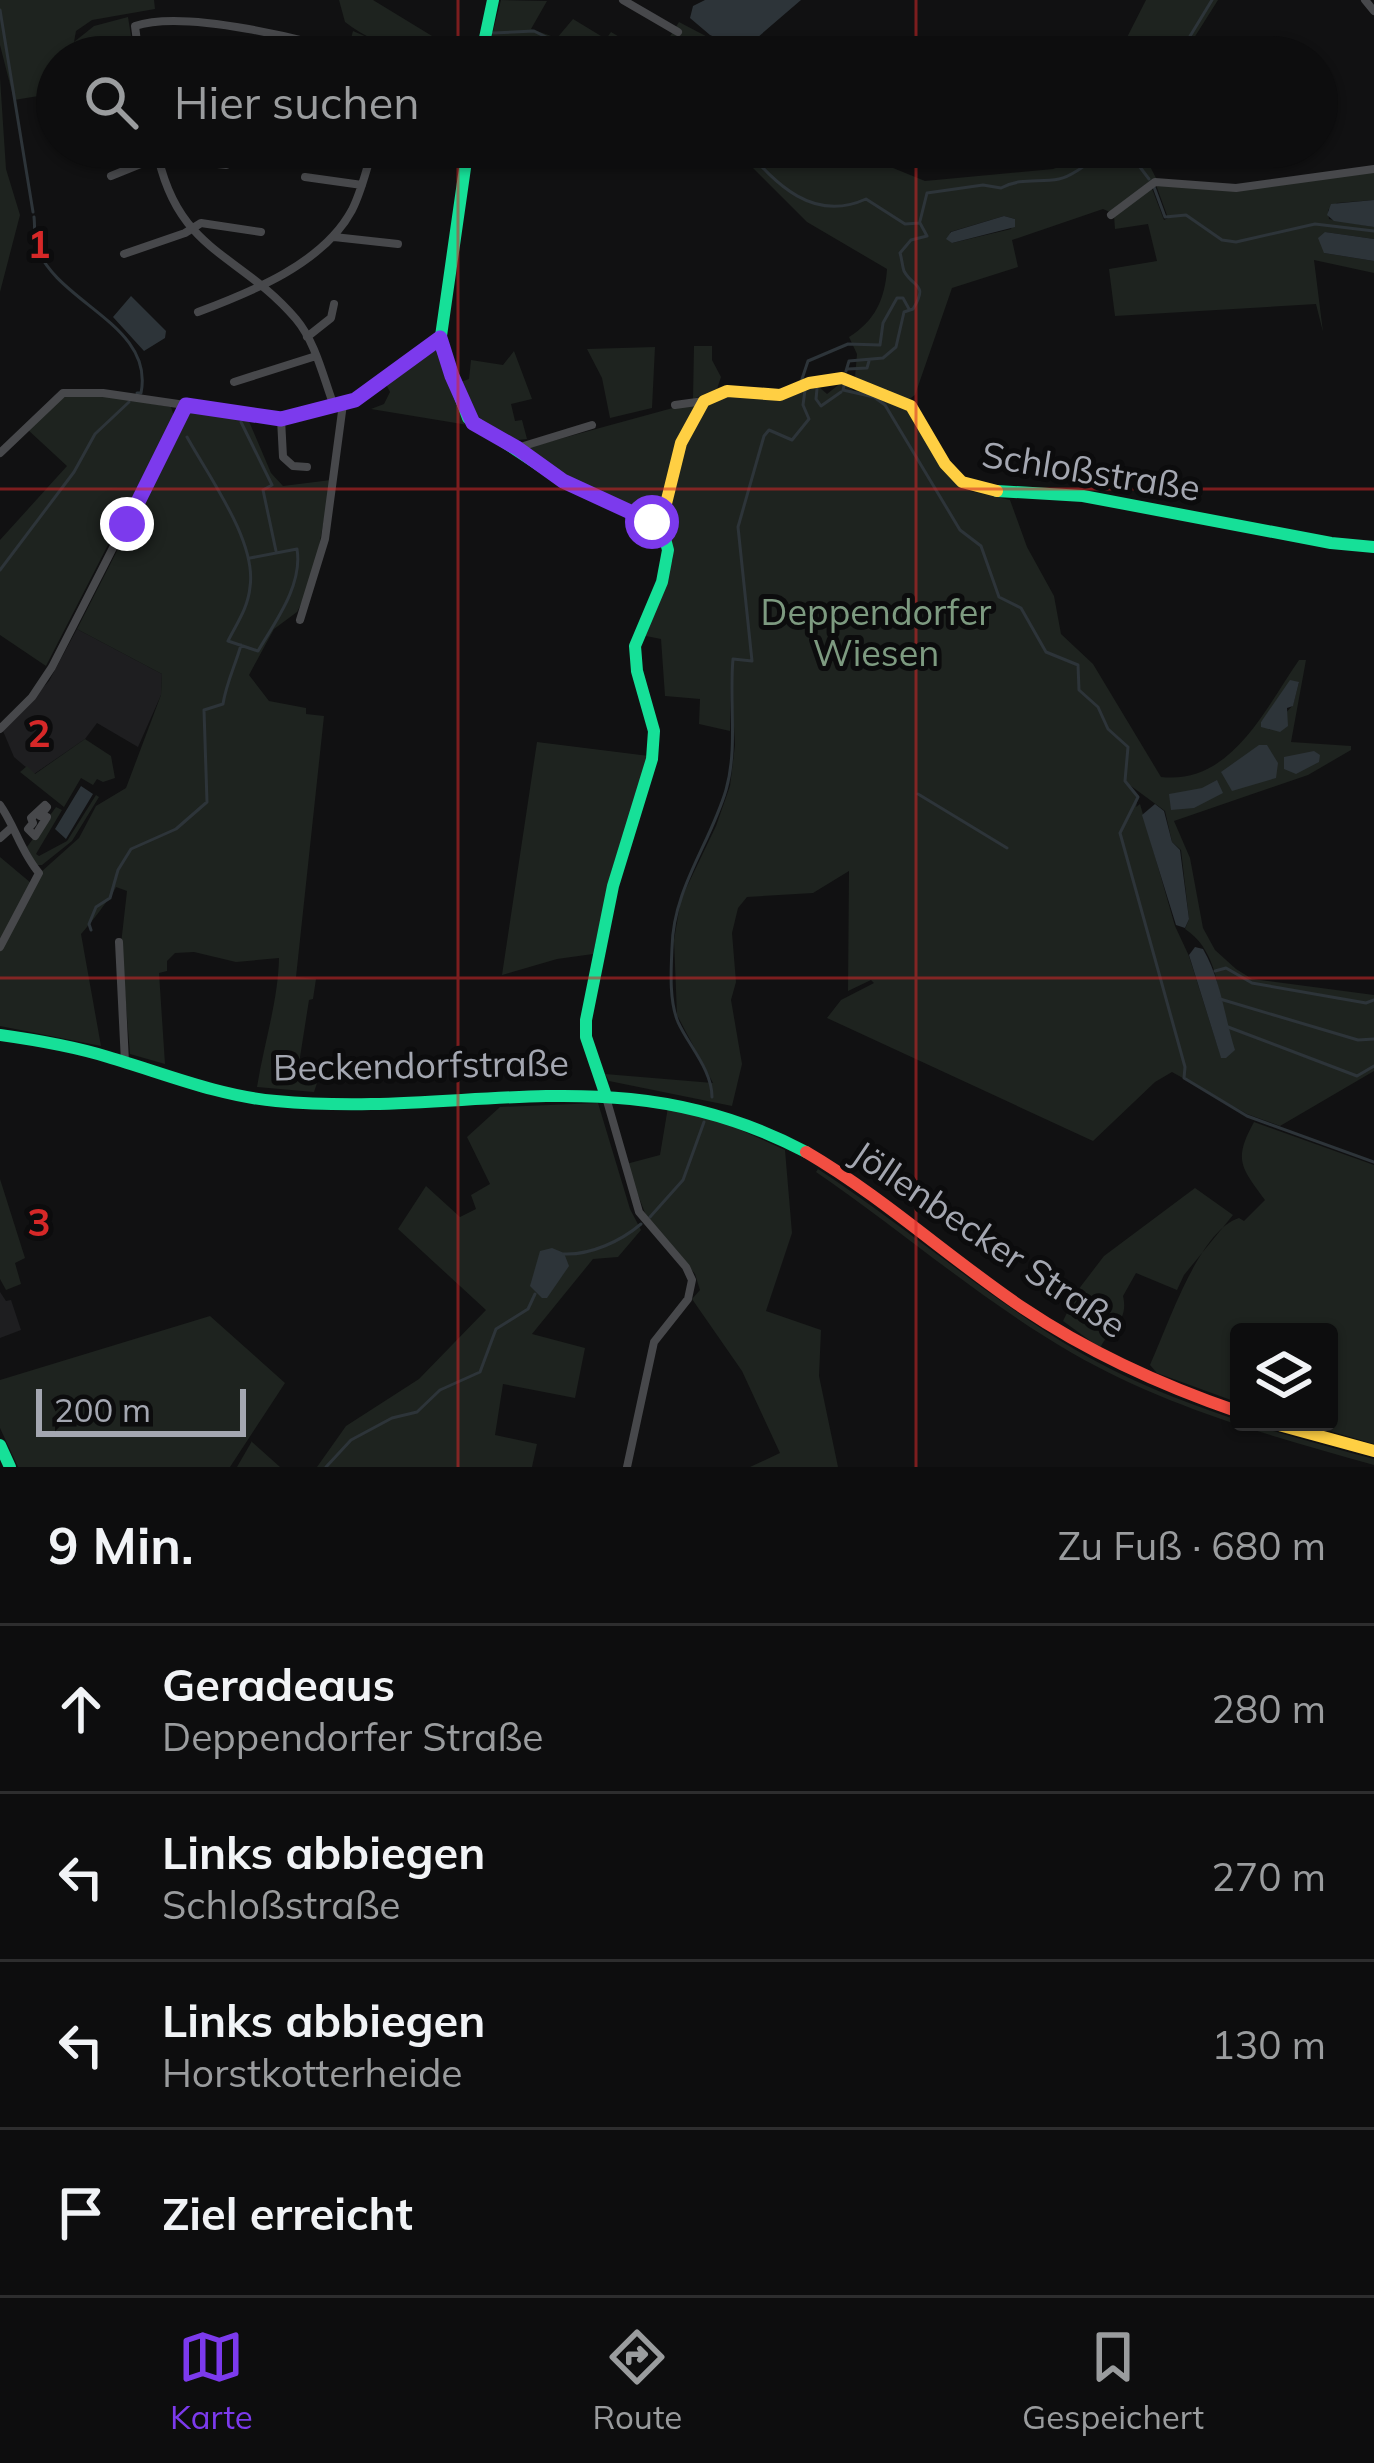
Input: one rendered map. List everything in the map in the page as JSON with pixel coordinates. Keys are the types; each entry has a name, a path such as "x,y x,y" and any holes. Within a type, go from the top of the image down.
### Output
{"street":[{"path":"485,36 493,0"},
{"path":"623,0 678,32"},
{"path":"1365,0 1374,11"},
{"path":"136,36 135,26 163,22 267,36"},
{"path":"111,176 126,168"},
{"path":"162,168 175,206 192,229 297,321 338,405 325,539 300,620"},
{"path":"197,312 259,286 332,237 351,211 367,168"},
{"path":"465,168 440,338 468,418 563,481 660,528"},
{"path":"1111,215 1153,183 1236,188 1374,169"},
{"path":"305,177 362,185"},
{"path":"124,254 201,223 261,232"},
{"path":"332,237 398,244"},
{"path":"308,337 332,318 334,304"},
{"path":"0,453 63,393 103,393 281,419 366,394 440,338"},
{"path":"233,382 316,356"},
{"name":"Schloßstraße","path":"675,405 727,392 768,396 818,381 848,379 911,406 945,464 975,488 1083,496 1374,547"},
{"path":"627,1467 654,1342 688,1299 692,1280 639,1211 586,1037 586,1019 616,874 654,749 635,645 639,626 668,567 668,548 660,528 681,443 704,401"},
{"path":"0,729 32,697 52,667 186,405"},
{"path":"281,419 283,457 293,466 307,467"},
{"path":"517,448 520,443 592,425"},
{"path":"0,805 39,873 0,947"},
{"path":"0,838 10,829"},
{"path":"119,942 124,1062"},
{"name":"Beckendorfstraße","path":"0,1034 81,1049 233,1095 320,1105 605,1093 679,1102 774,1136"},
{"name":"Jöllenbecker Straße","path":"774,1136 847,1178 1000,1292 1081,1343 1168,1386 1230,1409"},
{"path":"1301,1431 1374,1451"},
{"path":"0,1445 10,1467"}],"shaded area":[{"path":"705,0 801,0 759,36 712,36 690,18 693,6"},
{"path":"1374,200 1374,227 1334,221 1327,215 1331,204"},
{"path":"1004,216 1015,219 1015,227 952,243 946,239 951,232"},
{"path":"1325,232 1374,239 1374,261 1324,253 1318,238"},
{"path":"131,296 166,331 165,338 144,351 113,317"},
{"path":"77,629 162,674 161,695 138,747 97,723 85,739 34,774 14,757 3,731 49,681"},
{"path":"1290,680 1299,682 1293,706 1287,708 1288,726 1280,732 1261,727 1261,722"},
{"path":"1259,745 1267,745 1278,763 1276,778 1232,791 1221,772"},
{"path":"1314,751 1320,755 1319,762 1296,774 1284,769 1284,757"},
{"path":"1217,780 1223,793 1194,808 1171,810 1169,794"},
{"path":"81,786 93,794 66,839 55,829"},
{"path":"1155,804 1164,811 1172,842 1180,850 1189,919 1185,928 1176,925 1142,815"},
{"path":"1195,947 1203,949 1218,985 1235,1050 1226,1058 1221,1058 1189,955"},
{"path":"552,1248 564,1253 569,1266 547,1298 542,1298 530,1286 540,1251"},
{"path":"0,1292 6,1301 11,1300 21,1330 0,1338"}],"green space":[{"path":"0,0 154,0 155,9 92,20 75,36 36,36 36,96 14,100 0,45"},
{"path":"339,0 373,0 432,36 368,36 345,22"},
{"path":"501,0 547,1 531,29 551,36 492,36"},
{"path":"1146,0 1218,0 1195,36 1128,36"},
{"path":"128,17 131,36 82,36 94,26"},
{"path":"573,19 601,36 559,36"},
{"path":"679,22 706,36 670,36"},
{"path":"0,78 6,169 20,215 0,292"},
{"path":"753,168 893,168 925,181 1056,168 1151,168 1156,178 1112,213 1103,209 1012,240 1018,267 952,288 915,395 908,400 855,377 857,354 849,337 877,308 887,269 807,222","holes":["1004,216 1015,219 1011,229 952,243 950,232"]},
{"path":"1374,171 1374,200 1337,203 1328,210 1329,219 1374,227 1374,239 1325,232 1324,253 1374,261 1374,273 1314,260 1323,332 1316,304 1115,316 1109,269 1157,261 1148,224 1115,229 1114,216 1151,186 1164,220 1168,218 1156,185 1236,191"},
{"path":"694,346 712,346 712,360 721,377 717,389 693,399"},
{"path":"431,347 437,348 468,425 371,409 384,404 390,392 386,384"},
{"path":"655,347 652,408 610,418 602,378 587,349"},
{"path":"514,351 532,399 511,404 527,439 518,440 470,413 458,383 469,379 471,360 503,365"},
{"name":"Deppendorfer Wiesen","path":"842,382 854,391 863,388 903,405 970,491 1010,500 1027,547 1054,596 1061,634 1093,664 1161,777 1186,776 1226,756 1259,721 1299,660 1306,660 1291,742 1351,746 1351,750 1308,775 1174,821 1190,858 1203,928 1215,950 1252,979 1374,995 1374,1071 1280,1126 1247,1114 1172,1072 1155,1082 1093,1141 827,1018 841,1000 874,983 871,980 848,991 849,871 813,893 747,897 738,908 732,933 736,982 731,1000 742,1064 732,1106 609,1081 605,1074 713,1083 677,1015 674,940 681,899 730,786 735,745 731,673 730,731 699,724 700,699 665,696 661,639 641,635 673,559 668,525 684,444 707,404 726,395 818,386 827,394","holes":["1299,682 1293,705 1270,730 1261,722","1127,783 1165,811 1172,842 1181,850 1189,919 1185,929 1198,940 1214,970 1226,1058 1221,1057 1175,926 1140,804 1136,807 1138,798"]},
{"path":"68,395 102,395 171,407 174,416 46,666 0,635 0,540 67,466 27,429"},
{"path":"696,405 678,442 662,516 655,519 568,480 523,449"},
{"path":"193,411 248,419 271,473 283,486 331,480 305,596 297,612 274,629 249,675 269,701 324,716 296,977 316,979 298,1070 319,1077 314,1092 257,1087 279,958 236,962 194,952 175,953 167,961 167,971 159,973 165,1064 130,1054 121,944 127,891 116,887 81,934 101,1046 0,1026 0,951 41,872 79,838 96,806 126,788 161,695 162,674 77,629 185,418"},
{"path":"85,739 111,756 115,778 97,779 93,785 81,778 64,807 20,772 27,766 35,774"},
{"path":"537,742 649,756 612,869 593,954 502,975"},
{"path":"96,795 72,841 36,865 27,847 56,807 62,810 39,856 67,841"},
{"path":"0,857 31,883 0,943"},
{"path":"598,1103 630,1209 641,1230 618,1257 593,1259 532,1334 585,1348 575,1398 503,1384 495,1435 537,1444 532,1467 317,1467 346,1426 419,1379 486,1310 398,1229 426,1186 460,1217 476,1209 471,1195 490,1184 467,1137 500,1107"},
{"path":"668,1107 723,1122 785,1150 792,1233 766,1311 821,1330 819,1376 838,1467 750,1467 780,1453 742,1371 692,1299 700,1290 695,1274 647,1218 626,1164 660,1155"},
{"path":"1254,1122 1374,1165 1374,1444 1330,1431 1338,1431 1338,1323 1230,1323 1230,1400 1157,1373 1150,1365 1186,1282 1211,1241 1224,1226 1239,1218 1244,1221 1265,1200 1243,1163 1243,1146"},
{"path":"818,1169 1074,1349 1146,1385 1230,1417 1230,1422 1144,1389 1072,1353 1006,1311"},
{"path":"0,1179 25,1258 15,1263 21,1284 6,1290 0,1279"},
{"path":"1195,1188 1233,1215 1177,1290 1136,1273 1123,1296 1121,1318 1100,1348 1063,1321 1078,1290 1104,1256"},
{"path":"210,1316 285,1383 230,1467 18,1467 0,1428 0,1380"},
{"path":"1259,1431 1374,1459 1374,1465"},
{"path":"252,1442 280,1467 237,1467"}],"waterway":[{"path":"1190,36 1212,0"},
{"path":"0,10 33,212"},
{"path":"493,33 534,31 544,36"},
{"path":"763,168 813,203 847,205 866,199 905,224 920,223 927,236 911,240 900,253 904,271 920,294 913,309 904,312 896,347 883,358 849,361 846,371"},
{"path":"920,221 927,193 1059,179 1081,168"},
{"path":"1141,168 1149,179"},
{"path":"1154,187 1165,217 1186,215 1222,240 1236,242 1315,224 1374,231"},
{"path":"34,217 36,245 47,265 133,349 141,369 141,393 137,393"},
{"path":"801,382 808,361 848,344 880,345 883,323 897,298 903,298 909,309"},
{"path":"848,369 867,368 869,361"},
{"path":"845,382 843,390 874,397 885,405 960,530 981,546 999,597 1021,608 1046,652 1078,665 1079,690 1128,747 1125,781 1138,797 1120,833 1185,1067 1184,1078 1247,1116 1374,1162"},
{"path":"817,389 821,406 841,392"},
{"path":"712,1097 704,1068 675,1014 674,926 730,774 733,659 752,661 738,527 764,436 769,430 792,440 809,419 803,405 805,390"},
{"path":"0,570 74,472 95,434 129,402"},
{"path":"241,422 272,485 263,490 276,551"},
{"path":"187,437 239,530 250,569 247,602 228,641 258,651 292,589 297,549 250,558"},
{"path":"91,930 96,907 110,898 118,870 131,849 176,829 207,802 204,710 223,704 241,645"},
{"path":"918,794 1007,848"},
{"path":"1215,971 1226,968 1252,983 1366,1003 1374,1000"},
{"path":"1220,999 1358,1040 1374,1039"},
{"path":"1228,1027 1357,1076 1374,1066"},
{"path":"650,1217 683,1180 704,1122"},
{"path":"564,1254 605,1246 641,1224"},
{"path":"326,1467 351,1440 392,1418 417,1412 440,1390 480,1372 496,1329 528,1309 535,1294"}],"traffic: fast":[{"path":"485,36 493,0"},
{"path":"465,168 440,343 468,418 563,481 652,522 664,535 668,550 662,582 635,646 654,731 652,759 613,886 586,1020 586,1037 605,1093"},
{"path":"997,491 1083,496 1374,547"},
{"path":"0,1035 81,1050 212,1089 276,1101 414,1103 543,1096 671,1105 737,1122 806,1152"},
{"path":"0,1445 10,1467"}],"traffic: slow":[{"path":"660,528 681,443 704,401 727,391 780,395 809,383 842,378 911,406 945,464 962,482 997,491"},
{"path":"1301,1431 1374,1451"}],"traffic: jam":[{"path":"806,1152 1074,1340 1230,1409"}],"route":[{"path":"127,524 186,405 295,417 355,400 440,338 473,423 563,481 652,522"}]}
